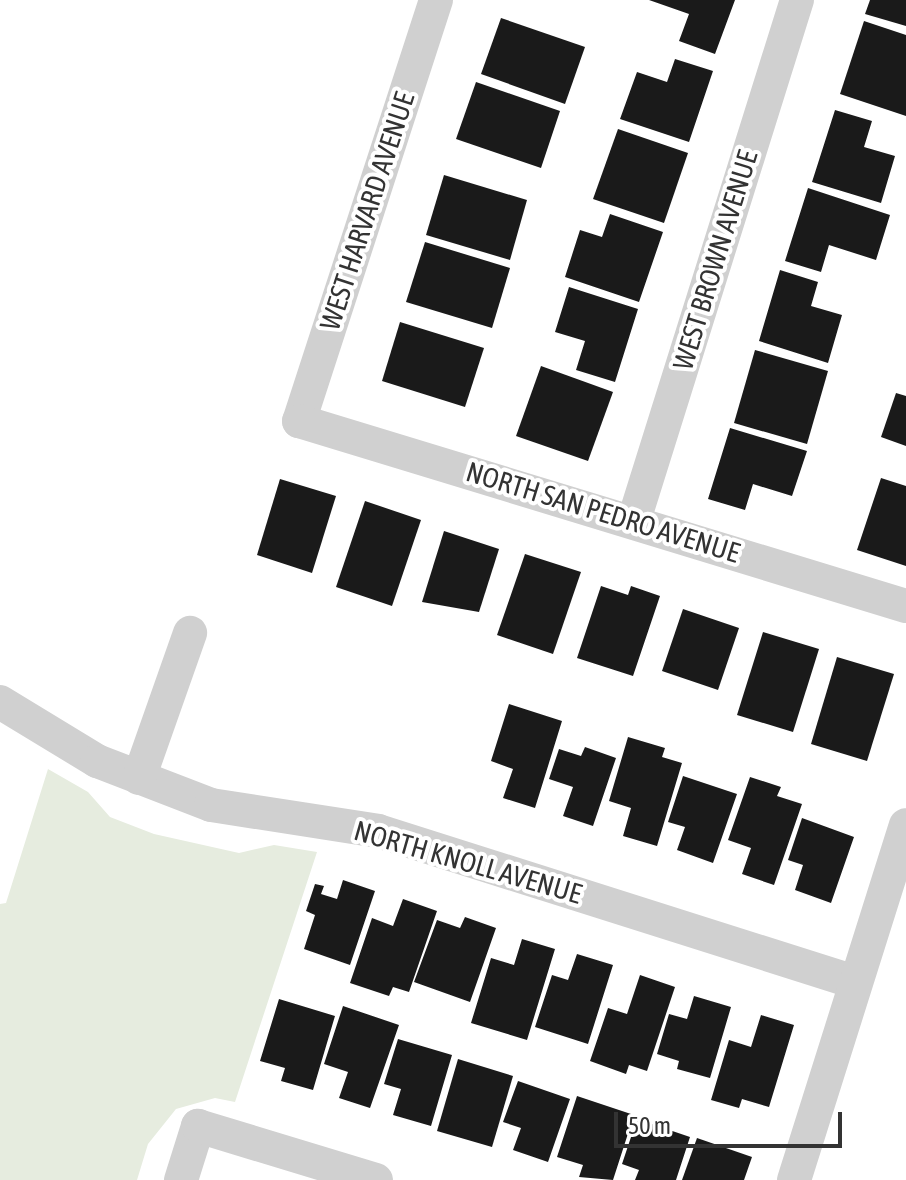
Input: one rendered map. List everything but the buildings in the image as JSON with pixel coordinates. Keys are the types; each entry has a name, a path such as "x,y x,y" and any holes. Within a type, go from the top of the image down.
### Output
{"street":[{"name":"WEST HARVARD AVENUE","path":"299,421 436,0"},
{"name":"WEST BROWN AVENUE","path":"634,520 797,0"},
{"name":"NORTH SAN PEDRO AVENUE","path":"299,421 634,520 906,606"},
{"path":"139,778 190,633"},
{"name":"NORTH KNOLL AVENUE","path":"0,702 97,761 211,805 378,831 855,982"},
{"path":"794,1180 906,825"},
{"path":"181,1180 198,1126 376,1180"}],"shaded area":[{"path":"48,769 88,792 110,817 154,834 239,853 274,845 317,852 235,1102 215,1098 176,1109 148,1144 137,1180 0,1180 0,904 6,903"}]}
